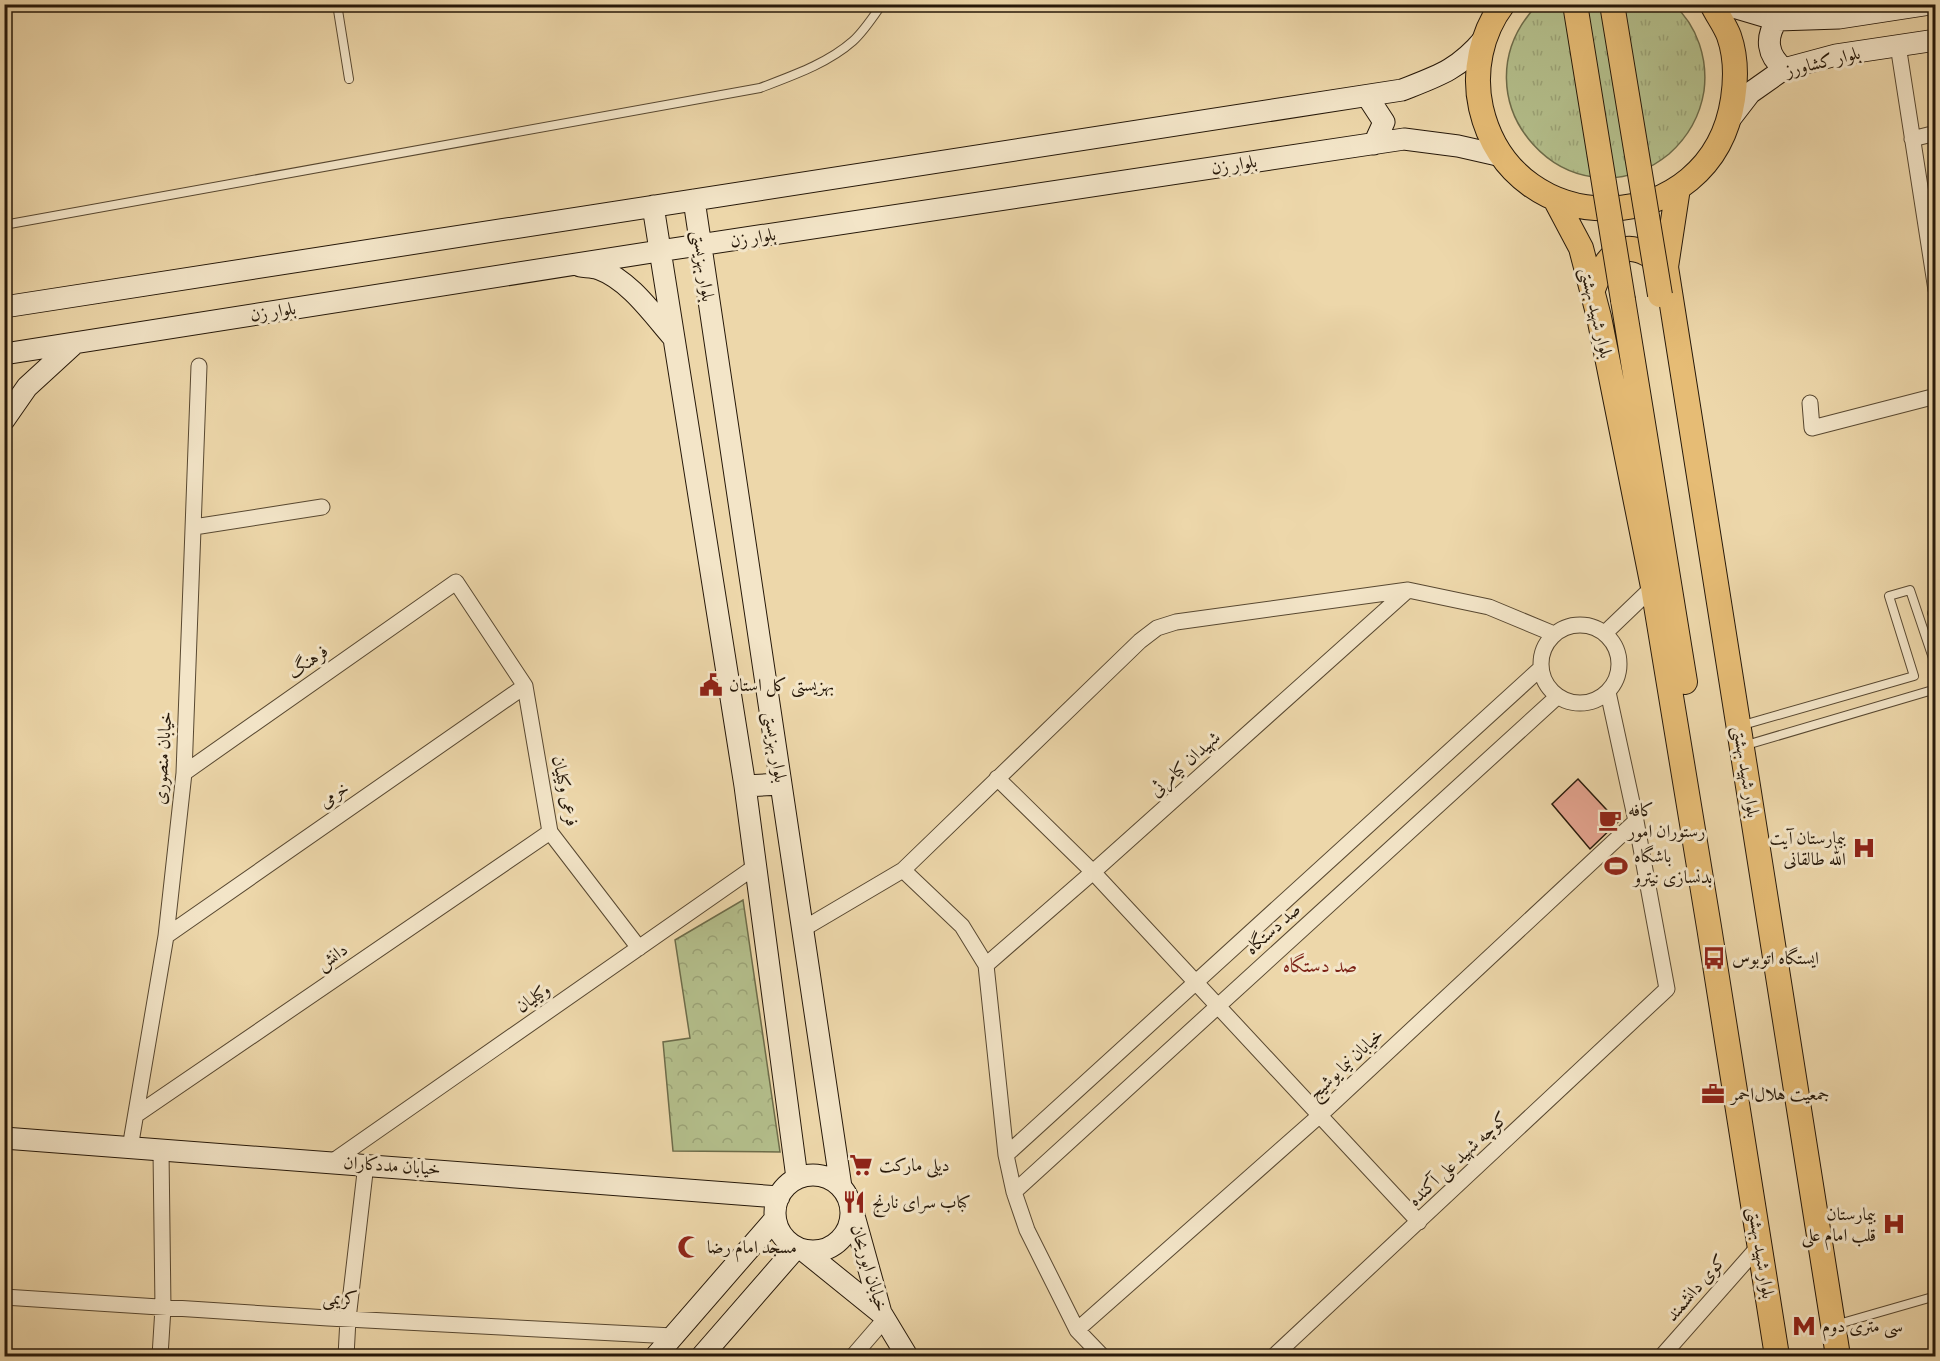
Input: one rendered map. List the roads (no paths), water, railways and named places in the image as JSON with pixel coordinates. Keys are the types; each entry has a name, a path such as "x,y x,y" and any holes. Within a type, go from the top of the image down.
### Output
{"main road":[{"path":"4,307 1402,90 1450,71 1470,56 1484,39 1503,4"},
{"path":"1575,4 1708,826 1699,869"},
{"path":"1612,4 1742,822 1760,859"},
{"path":"1484,39 1478,80 1479,100 1491,139 1502,156 1535,188 1555,199 1586,208 1617,209 1649,202 1678,188 1695,175 1722,140 1730,119 1737,78 1729,37 1712,4"},
{"name":"بلوار کشاورز","path":"1723,4 1778,20 1839,18 1930,4"},
{"path":"1778,20 1771,29 1768,41 1775,62 1784,69"},
{"name":"بلوار کشاورز","path":"1730,119 1750,93 1784,69 1836,56 1935,40"},
{"path":"1367,96 1384,122 1374,144"},
{"name":"بلوار زن","path":"4,354 659,251 1404,139 1458,146 1502,156"},
{"name":"بلوار شهید بهشتی","path":"1678,188 1666,267 1838,1356"},
{"name":"بلوار شهید بهشتی","path":"1555,199 1581,248 1653,587 1777,1356"},
{"name":"بلوار بهزیستی","path":"694,200 841,1186"},
{"name":"بلوار بهزیستی","path":"653,206 745,786 797,1178"},
{"path":"1592,292 1597,277 1608,260 1623,249 1637,249 1666,267"},
{"path":"571,265 599,269 621,282 673,337"},
{"path":"4,420 27,387 75,343"},
{"path":"745,786 781,784"},
{"name":"خیابان مددکاران","path":"4,1138 778,1197"},
{"path":"800,1249 819,1251 831,1248 847,1231 852,1220 850,1200 841,1186 832,1179 820,1175 797,1178 786,1186 778,1197 775,1219 782,1236 883,1316"},
{"name":"خیابان ابوریحان","path":"852,1209 883,1316 907,1356"},
{"path":"656,1356 775,1219"},
{"path":"702,1356 800,1249"}],"street":[{"path":"1898,45 1935,291"},
{"path":"1912,139 1935,133"},
{"name":"خیابان منصوری","path":"130,1148 166,936 183,773 199,366"},
{"path":"1809,403 1812,428 1935,396"},
{"path":"194,527 322,507"},
{"name":"فرهنگ","path":"183,773 456,582 525,686"},
{"path":"1605,633 1653,587"},
{"path":"803,929 903,870 1140,640 1157,628 1176,622 1408,590 1489,607 1554,634"},
{"name":"شهیدان کیامرثی","path":"986,965 1408,590"},
{"path":"1579,624 1593,626 1605,633 1616,646 1620,662 1617,678 1608,692 1597,700 1584,703 1570,702 1558,696 1550,689 1541,668 1546,644 1554,634 1566,627 1579,624"},
{"name":"صد دستگاه","path":"1006,1155 1541,668"},
{"name":"فرعی وکیلیان","path":"525,686 550,832 639,948"},
{"name":"خرمی","path":"166,936 525,686"},
{"path":"1608,692 1636,821"},
{"name":"صد دستگاه","path":"1014,1192 1558,696"},
{"path":"997,778 1093,872 1419,1222"},
{"name":"کوچه شهید علی آکنده","path":"1274,1356 1667,989 1636,821"},
{"name":"خیابان نیما یوشیج","path":"1077,1330 1319,1116 1636,821"},
{"name":"دانش","path":"136,1115 550,832"},
{"name":"وکیلیان","path":"332,1162 756,866"},
{"path":"903,870 962,926 986,965 1006,1155 1014,1192 1027,1230 1077,1330 1102,1356"},
{"path":"160,1356 163,1308 161,1151"},
{"path":"346,1356 348,1319 366,1164"},
{"name":"کوی دانشمند","path":"1662,1356 1760,1245"},
{"name":"کریمی","path":"4,1297 348,1319 673,1336"},
{"path":"853,1356 883,1316"}],"lane":[{"path":"337,4 348,79"},
{"path":"4,225 760,88 829,58 851,43 866,28 882,4"},
{"path":"1740,736 1914,676 1889,596 1910,590 1935,667"},
{"path":"1932,613 1935,621"},
{"path":"1740,736 1935,689"},
{"path":"1833,1325 1935,1296"}],"place":[{"name":"بهزیستی کل استان","path":"711,685"},
{"name":"کافه رستوران امور","path":"1610,820"},
{"name":"بیمارستان آیت الله طالقانی","path":"1864,848"},
{"name":"باشگاه بدنسازی نیترو","path":"1616,866"},
{"name":"ایستگاه اتوبوس","path":"1714,958"},
{"name":"جمعیت هلال‌احمر","path":"1713,1094"},
{"name":"دیلی مارکت","path":"861,1165"},
{"name":"کباب سرای نارنج","path":"854,1202"},
{"name":"بیمارستان قلب امام علی","path":"1894,1224"},
{"name":"مسجد امام رضا","path":"689,1247"},
{"name":"سی متری دوم","path":"1804,1326"}],"district":[{"name":"صد دستگاه","path":"1320,965"}]}
